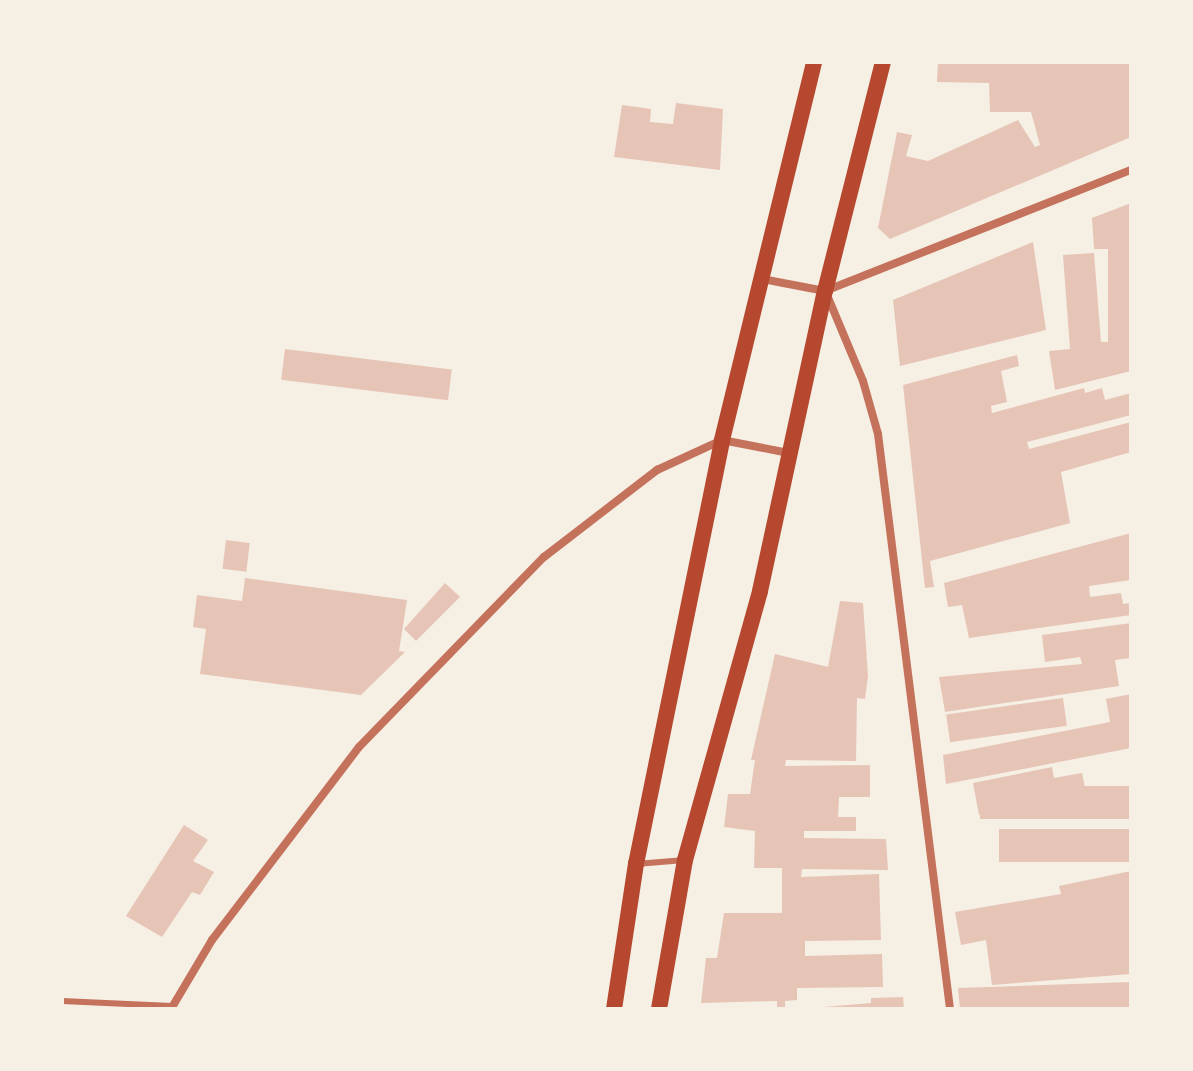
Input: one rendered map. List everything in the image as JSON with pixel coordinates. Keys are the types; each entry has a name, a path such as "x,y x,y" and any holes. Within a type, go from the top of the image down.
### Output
{"main road":[{"path":"614,1009 636,864 722,440 814,62"},
{"path":"659,1009 685,860 760,591 825,291 883,62"}],"street":[{"path":"762,279 825,291 1131,170"},
{"path":"825,291 863,381 878,434 950,1009"},
{"path":"172,1008 212,940 350,758 544,557 646,478 722,440 789,453"}],"lane":[{"path":"636,864 685,860"},
{"path":"62,1001 172,1008"}],"building":[{"path":"938,62 1131,62 1131,137 890,239 878,228 897,132 912,135 906,156 928,161 1018,120 1035,147 1040,145 1031,112 990,112 989,83 937,82"},
{"path":"676,103 723,109 720,170 614,157 622,105 651,109 650,122 673,124"},
{"path":"1131,203 1131,371 1055,390 1049,351 1070,349 1063,255 1094,253 1101,342 1108,342 1108,249 1094,249 1092,218"},
{"path":"1033,242 1046,330 900,366 893,300"},
{"path":"285,349 452,369 448,400 281,380"},
{"path":"1017,355 1019,366 1001,371 1007,402 991,406 992,413 1084,388 1085,393 1102,388 1105,400 1131,393 1131,415 1027,442 1029,449 1131,422 1131,452 1061,472 1070,523 930,561 934,587 925,588 903,385"},
{"path":"1131,533 1131,580 1089,586 1090,597 1121,593 1123,604 1131,603 1131,615 969,638 962,605 948,607 944,583"},
{"path":"226,540 250,543 246,572 222,569"},
{"path":"245,578 407,600 399,651 405,652 361,695 200,674 206,629 193,627 197,595 242,601"},
{"path":"445,583 460,597 416,641 404,629"},
{"path":"840,601 863,603 868,676 865,699 857,698 856,761 786,760 785,766 870,765 870,797 839,797 838,817 856,817 856,831 804,831 804,838 886,839 888,870 802,869 801,877 879,874 881,940 805,941 805,956 882,954 883,987 797,988 797,1000 785,1001 785,1009 777,1009 777,1001 701,1003 706,958 717,958 724,913 782,913 782,868 754,868 755,831 724,827 728,794 750,794 755,760 751,760 775,654 828,667"},
{"path":"1131,623 1131,658 1115,660 1119,686 945,712 939,677 1082,664 1080,657 1045,662 1042,635"},
{"path":"1131,694 1131,748 946,784 943,755 1110,722 1106,699"},
{"path":"1063,698 1067,726 950,742 946,714"},
{"path":"1052,767 1054,778 1082,773 1086,792 979,815 973,783"},
{"path":"980,786 1131,786 1131,819 980,819"},
{"path":"184,825 208,840 193,861 214,872 200,895 192,892 162,937 126,916"},
{"path":"999,829 1131,829 1131,862 999,862"},
{"path":"1131,871 1131,974 992,985 986,940 961,945 955,912 1061,894 1059,886"},
{"path":"1131,982 1131,1009 960,1009 958,988"},
{"path":"903,997 904,1009 800,1009 871,1003 871,998"}]}
